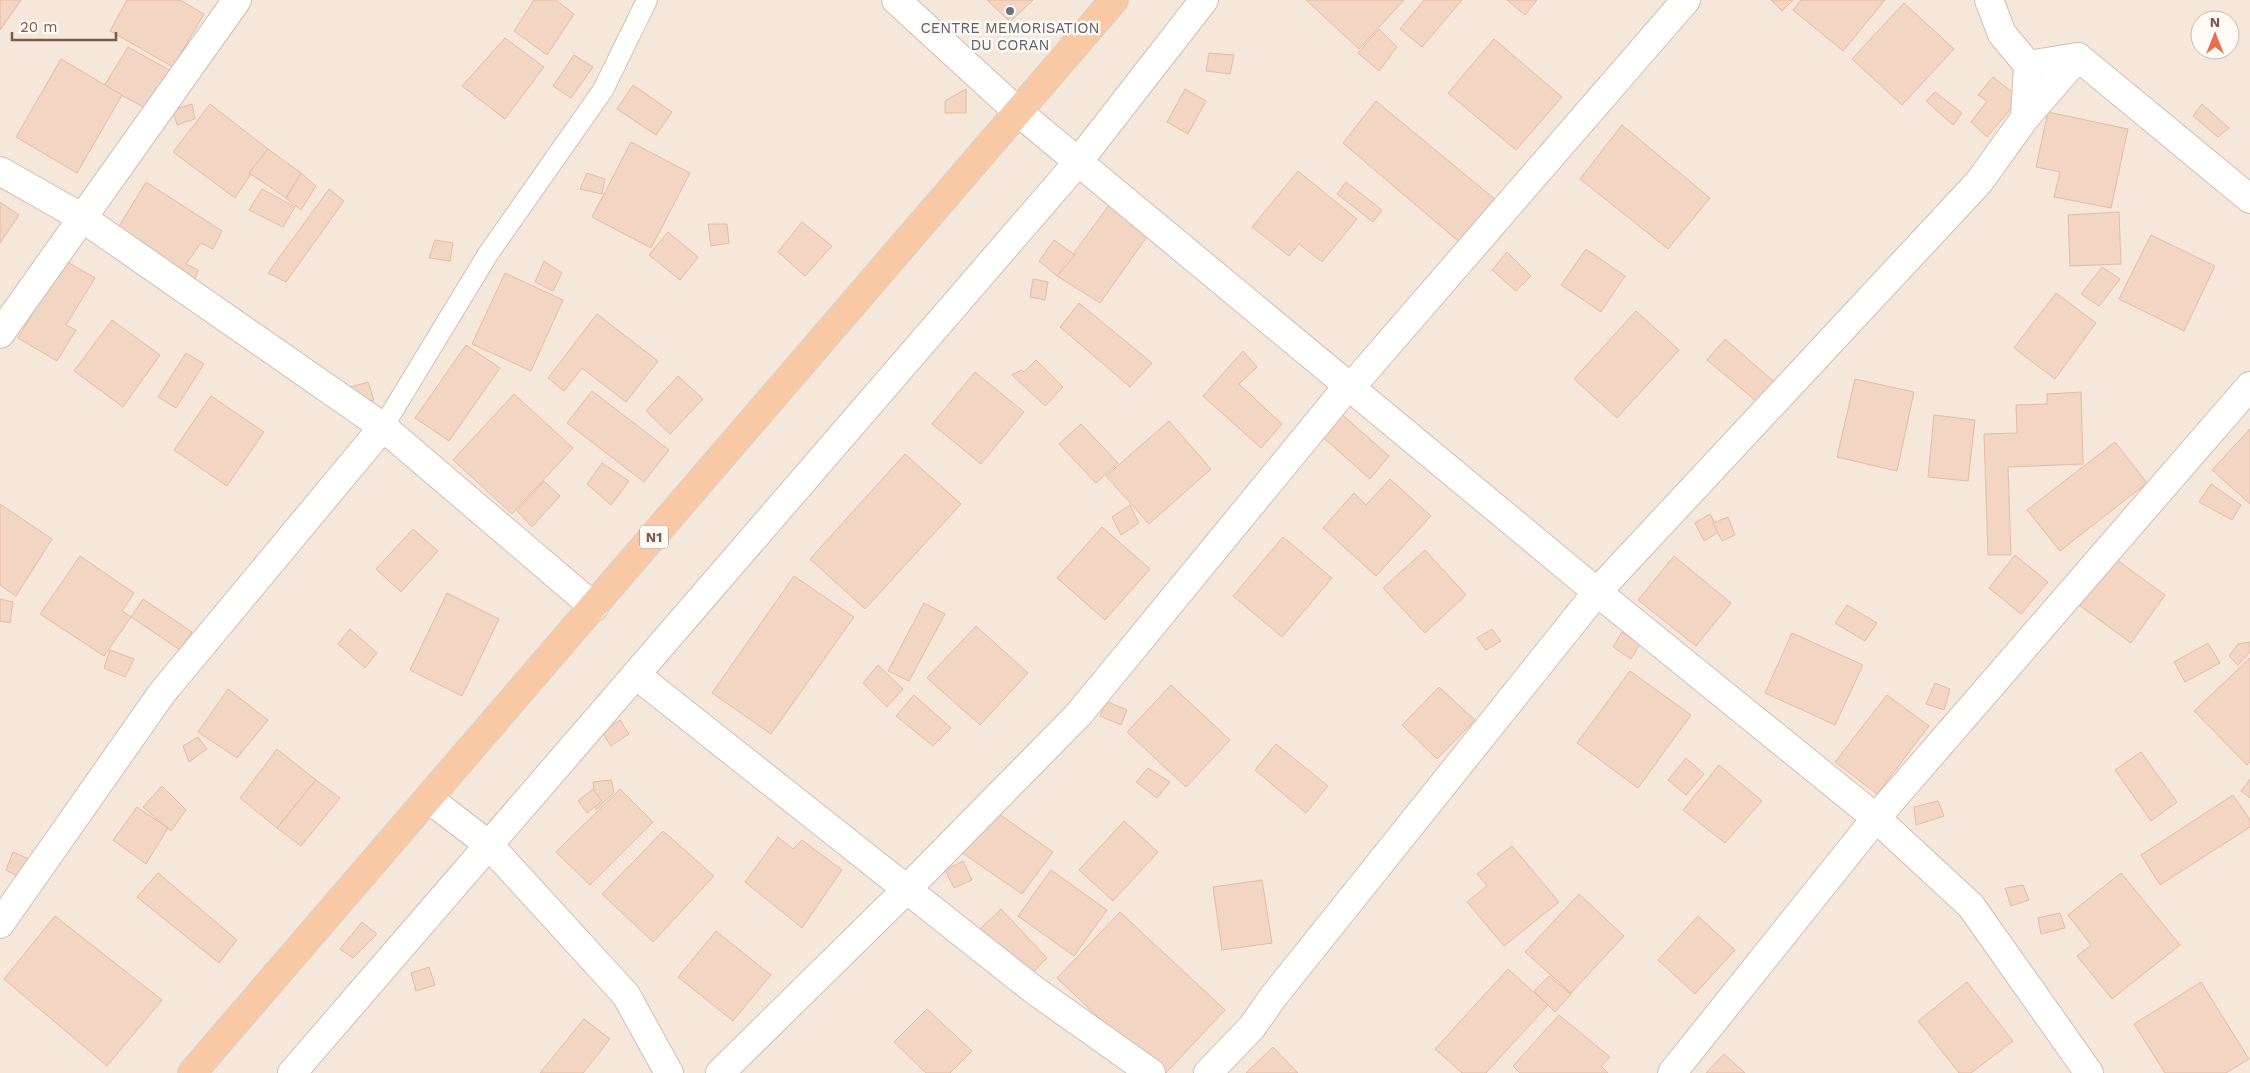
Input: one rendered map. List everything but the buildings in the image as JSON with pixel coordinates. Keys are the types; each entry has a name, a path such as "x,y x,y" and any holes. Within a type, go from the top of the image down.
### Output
{"highway":[{"name":"N1","path":"192,1073 1114,0"}],"street":[{"path":"0,334 81,217 237,0"},
{"path":"896,0 1017,111 1078,162 1597,592 1876,818 1971,906 2089,1073"},
{"path":"292,1073 1078,162 1204,0"},
{"path":"720,1073 1079,714 1348,386 1364,371 1686,0"},
{"path":"1989,0 2002,34 2028,65 2025,118"},
{"path":"2028,65 2078,57 2250,199"},
{"path":"1208,1073 1252,1028 1273,997 1597,592 1979,182 2025,118 2078,57"},
{"path":"0,171 81,217 383,427 594,606"},
{"path":"1672,1073 1876,818 2250,386"},
{"path":"0,924 162,693 383,427"},
{"path":"636,674 1034,990 1151,1073"},
{"path":"429,799 489,845 626,995 669,1073"}],"lane":[{"path":"383,427 488,254 603,90 647,0"}],"shaded area":[{"path":"0,0 2250,0 2250,1073 0,1073"}],"place":[{"name":"CENTRE MEMORISATION DU CORAN","path":"1010,11"}]}
